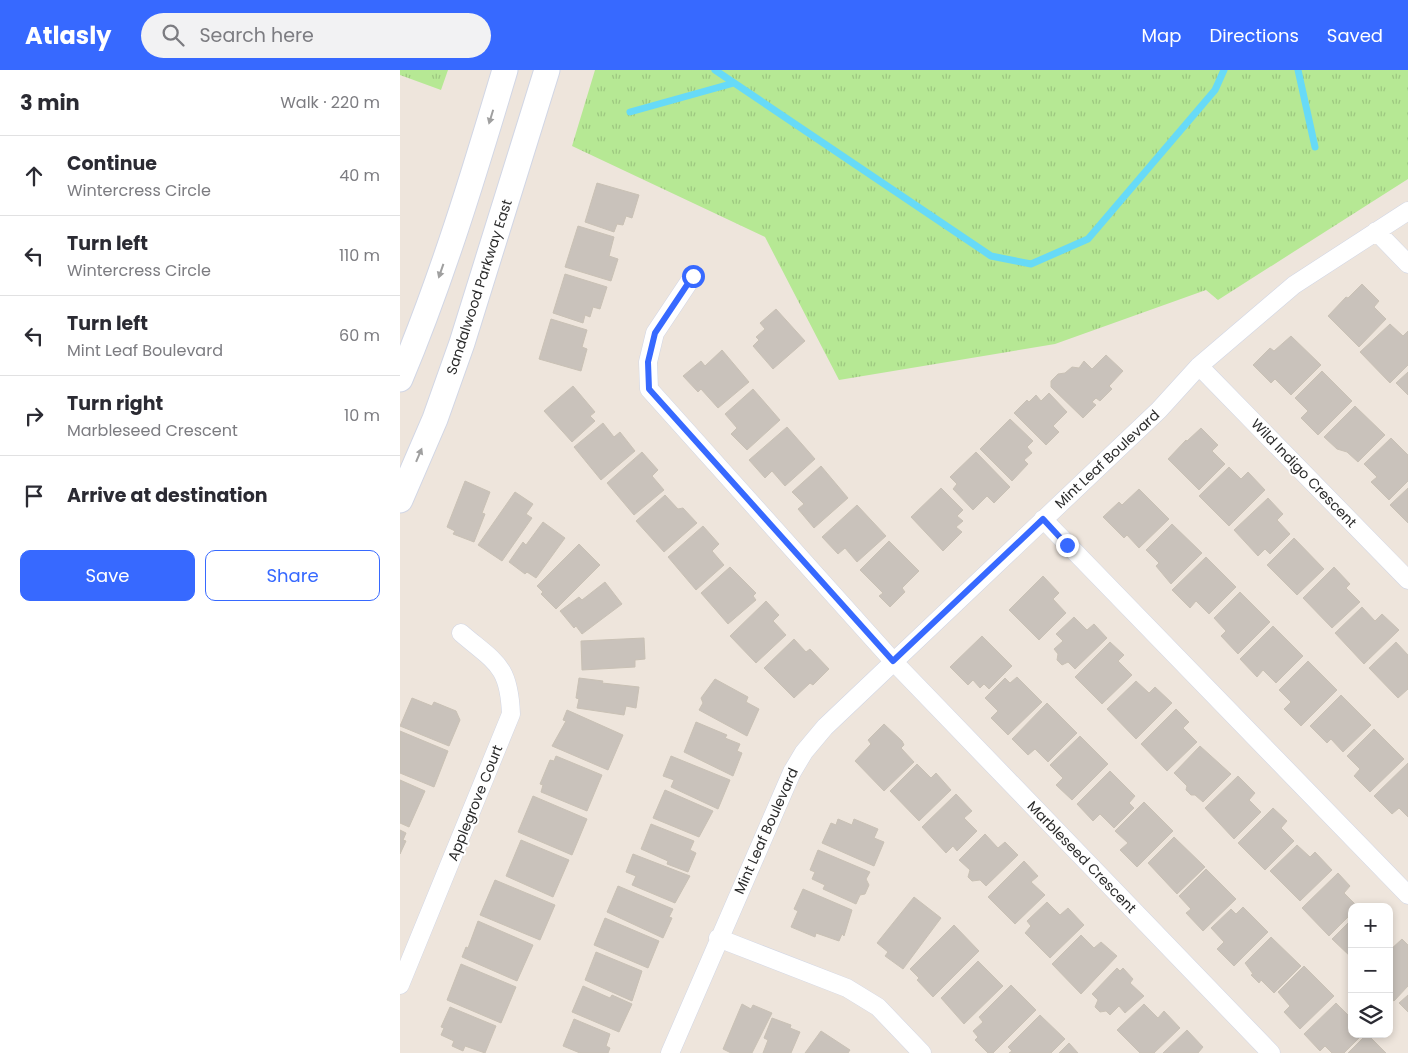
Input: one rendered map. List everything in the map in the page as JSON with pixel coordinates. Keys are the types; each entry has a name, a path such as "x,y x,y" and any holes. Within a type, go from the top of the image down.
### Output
{"main road":[{"path":"400,380 424,322 465,201 505,70"},
{"name":"Sandalwood Parkway East","path":"400,500 435,419 462,343 546,70"}],"street":[{"name":"Mint Leaf Boulevard","path":"670,1053 718,938 792,772 825,727 1159,410 1199,366 1294,285 1408,211"},
{"path":"1376,231 1408,264"},
{"name":"Marbleseed Crescent","path":"693,276 655,333 648,362 649,389 893,661 1271,1053"},
{"name":"Wild Indigo Crescent","path":"1199,366 1408,580"},
{"path":"1043,519 1408,895"},
{"name":"Applegrove Court","path":"400,985 511,714 510,690 500,666 461,634"},
{"path":"718,938 847,988 878,1007 922,1053"}],"green space":[{"path":"400,70 448,70 441,90 400,75"},
{"path":"595,70 1408,70 1408,179 1218,300 1206,290 1055,344 839,380 765,237 572,146"}],"building":[{"path":"597,183 639,195 632,218 626,216 623,225 617,224 614,232 585,222"},
{"path":"578,226 614,237 609,256 618,259 611,281 565,267"},
{"path":"565,274 607,287 600,309 593,307 590,317 585,315 583,323 553,313"},
{"path":"1362,284 1379,301 1374,307 1386,319 1359,347 1328,316"},
{"path":"776,309 805,341 773,369 753,346 759,340 756,337 765,329 760,323"},
{"path":"551,319 587,330 582,347 587,349 581,371 539,359"},
{"path":"1390,324 1403,336 1408,331 1408,365 1390,383 1360,352"},
{"path":"1291,336 1321,365 1291,395 1275,379 1271,383 1253,365 1270,348 1274,351"},
{"path":"722,350 749,382 718,408 701,389 698,392 683,376 701,361 705,366"},
{"path":"1106,355 1123,371 1109,386 1112,389 1100,401 1096,398 1092,402 1096,405 1083,418 1051,387 1051,381 1058,374 1065,373 1072,367 1079,368 1084,361 1092,369"},
{"path":"1322,371 1352,401 1318,435 1301,418 1308,411 1295,398"},
{"path":"1408,372 1408,395 1396,383"},
{"path":"573,386 595,412 590,416 595,421 572,442 544,411"},
{"path":"753,389 780,420 747,450 731,434 737,428 725,414"},
{"path":"1049,393 1067,412 1053,426 1059,432 1046,445 1014,413 1027,400 1029,402 1036,395 1041,401"},
{"path":"1355,406 1385,435 1358,462 1347,452 1337,449 1324,437"},
{"path":"1010,419 1033,441 1027,447 1032,453 1024,460 1028,464 1012,481 980,449"},
{"path":"603,423 614,437 620,432 635,451 601,480 574,447"},
{"path":"787,427 815,459 785,486 772,471 765,478 749,460"},
{"path":"1201,428 1218,445 1212,451 1225,464 1199,490 1168,459 1186,440"},
{"path":"1391,438 1408,455 1408,481 1389,500 1371,482 1377,477 1364,464"},
{"path":"642,452 658,470 652,476 664,490 634,515 607,483"},
{"path":"976,452 1010,487 994,503 987,496 973,510 953,489 957,484 950,477"},
{"path":"821,466 848,498 814,528 798,509 804,504 792,492"},
{"path":"1229,467 1241,479 1248,472 1265,490 1229,526 1199,496"},
{"path":"465,481 490,492 482,513 485,514 474,542 453,534 455,531 447,527"},
{"path":"941,488 963,510 957,516 963,521 956,527 962,532 943,551 911,517"},
{"path":"1408,488 1408,523 1390,505"},
{"path":"1139,489 1169,519 1139,548 1127,535 1124,538 1103,517 1119,502 1122,505"},
{"path":"515,492 533,504 526,514 532,518 502,561 478,545"},
{"path":"665,495 678,509 683,508 697,523 664,552 636,521"},
{"path":"1268,498 1283,514 1277,520 1290,534 1270,554 1265,549 1258,556 1234,530"},
{"path":"857,505 886,536 857,562 845,548 838,554 822,537"},
{"path":"543,522 565,538 536,578 527,572 525,574 509,562 523,542 526,545"},
{"path":"1172,524 1202,553 1171,584 1156,566 1159,563 1146,550"},
{"path":"703,526 719,544 712,551 724,565 696,590 668,557"},
{"path":"1294,538 1324,569 1297,595 1267,565"},
{"path":"889,541 919,571 902,588 905,592 890,607 879,596 883,593 860,570"},
{"path":"579,544 600,565 556,609 541,594 543,592 537,586"},
{"path":"1206,557 1236,587 1209,614 1196,601 1190,608 1172,590"},
{"path":"730,567 756,593 753,596 756,600 728,624 701,593"},
{"path":"1334,567 1350,584 1346,588 1360,602 1332,628 1303,598"},
{"path":"1043,576 1059,593 1053,599 1066,613 1039,640 1009,610"},
{"path":"605,582 622,604 582,634 576,626 574,628 560,611 579,597 582,600"},
{"path":"1240,592 1270,622 1238,654 1221,636 1226,631 1214,618"},
{"path":"766,601 779,615 773,621 786,635 756,663 730,636"},
{"path":"1362,607 1375,621 1382,614 1399,630 1364,664 1335,633"},
{"path":"1074,617 1087,630 1094,624 1107,638 1075,669 1068,662 1062,665 1057,660 1058,654 1054,649 1063,641 1056,634"},
{"path":"1273,626 1303,656 1276,683 1263,670 1257,677 1240,659"},
{"path":"982,636 1012,666 989,689 984,684 980,688 973,680 968,685 950,667"},
{"path":"644,638 645,659 635,660 635,667 582,670 581,641"},
{"path":"794,639 806,652 810,649 829,669 813,685 810,683 794,698 764,668"},
{"path":"1110,642 1124,655 1118,661 1132,675 1102,704 1075,677"},
{"path":"1396,642 1408,655 1408,689 1398,698 1369,668"},
{"path":"1308,661 1337,690 1301,726 1284,709 1291,702 1279,690"},
{"path":"1017,677 1042,702 1008,735 991,718 998,711 985,698 1005,678 1010,683"},
{"path":"579,678 603,681 602,683 639,687 636,708 626,706 624,715 577,708 579,699 576,698"},
{"path":"715,679 748,697 746,702 759,709 747,736 699,710 703,703 701,698"},
{"path":"1136,681 1149,693 1155,687 1172,703 1136,739 1107,709"},
{"path":"1341,695 1371,725 1343,752 1331,739 1327,743 1310,726"},
{"path":"412,698 432,706 434,702 456,711 460,720 449,746 400,726"},
{"path":"1047,703 1077,733 1048,762 1035,749 1028,755 1012,739"},
{"path":"1176,709 1189,722 1183,728 1197,742 1167,771 1141,744"},
{"path":"567,710 623,735 608,770 552,746 566,721 563,720"},
{"path":"696,722 727,735 725,738 740,744 737,751 742,753 733,776 684,752"},
{"path":"884,724 902,741 904,745 901,748 914,762 884,791 855,761 871,744 868,740"},
{"path":"1374,729 1404,759 1370,792 1354,776 1360,769 1347,756"},
{"path":"400,731 448,751 434,787 400,773"},
{"path":"1080,736 1108,764 1072,800 1056,785 1063,778 1050,765"},
{"path":"1200,746 1231,774 1203,802 1186,790 1187,786 1174,773"},
{"path":"556,756 602,775 587,811 541,792 543,785 540,784 550,760 554,761"},
{"path":"671,756 730,780 718,809 671,787 674,780 663,776"},
{"path":"1408,763 1408,817 1399,808 1392,814 1374,796"},
{"path":"917,764 931,778 936,773 951,790 919,821 890,791"},
{"path":"1110,771 1135,796 1129,803 1134,808 1114,828 1100,814 1093,821 1077,804"},
{"path":"1238,776 1255,793 1249,800 1261,812 1234,839 1205,808"},
{"path":"400,780 425,791 409,827 400,823"},
{"path":"665,790 713,811 699,837 653,818"},
{"path":"956,794 972,811 964,818 977,831 957,851 953,846 946,853 922,827"},
{"path":"533,796 587,819 572,855 518,832"},
{"path":"1144,802 1173,831 1137,867 1120,850 1128,843 1115,831"},
{"path":"1273,808 1287,821 1281,828 1294,841 1265,870 1238,843"},
{"path":"838,819 852,825 854,819 878,829 874,838 884,842 874,866 822,843 831,823 836,825"},
{"path":"651,824 694,841 690,850 696,853 688,872 667,864 668,861 641,849"},
{"path":"400,830 406,833 403,840 406,841 400,854"},
{"path":"985,834 998,848 1005,842 1018,855 986,886 980,880 972,881 968,877 970,870 959,860"},
{"path":"1174,837 1205,867 1177,894 1148,863"},
{"path":"521,840 569,860 553,897 506,876"},
{"path":"1297,845 1310,857 1315,852 1332,870 1300,901 1270,871"},
{"path":"818,850 870,872 866,879 869,885 865,894 860,895 856,904 823,889 825,885 812,879 815,872 810,870"},
{"path":"633,854 690,876 675,903 632,885 636,876 626,872"},
{"path":"1024,861 1038,876 1031,882 1045,895 1015,924 988,897"},
{"path":"1206,869 1236,899 1203,931 1186,913 1191,909 1179,896"},
{"path":"1338,873 1350,886 1344,893 1354,903 1348,903 1348,917 1329,936 1302,908"},
{"path":"495,880 555,905 540,940 480,915"},
{"path":"618,886 673,909 669,917 672,918 663,938 607,912"},
{"path":"803,889 852,910 844,936 842,934 839,941 816,933 815,937 791,927 798,911 794,909"},
{"path":"914,897 941,918 903,969 885,956 888,952 877,943"},
{"path":"1047,902 1060,915 1068,908 1084,925 1050,958 1025,933 1031,926 1027,921"},
{"path":"1243,907 1268,932 1234,966 1217,949 1224,942 1211,928 1231,909 1236,914"},
{"path":"605,918 659,941 648,968 594,945"},
{"path":"478,921 533,945 517,981 462,957 466,947 468,948"},
{"path":"1348,923 1348,954 1332,939"},
{"path":"954,925 979,951 933,997 917,980 919,978 910,969"},
{"path":"1081,935 1094,948 1101,942 1117,956 1081,994 1052,964"},
{"path":"1271,937 1301,966 1274,993 1261,980 1259,983 1251,975 1253,974 1245,963"},
{"path":"1402,939 1408,945 1408,986 1394,1001 1393,1000 1393,947"},
{"path":"596,952 642,971 632,1001 585,980"},
{"path":"978,961 1003,986 964,1024 941,998"},
{"path":"461,964 516,987 501,1023 447,1000"},
{"path":"1304,966 1334,996 1300,1029 1284,1012 1290,1006 1278,992"},
{"path":"1117,968 1120,971 1123,968 1133,979 1130,983 1144,996 1125,1013 1119,1006 1110,1015 1106,1011 1100,1012 1095,1007 1098,1000 1092,994"},
{"path":"1011,985 1036,1010 993,1053 988,1053 975,1040 978,1037 973,1031 983,1022 979,1017"},
{"path":"583,986 610,998 612,995 632,1004 619,1032 572,1012"},
{"path":"1408,995 1408,1012 1399,1003"},
{"path":"1336,1003 1348,1015 1348,1038 1359,1038 1344,1053 1332,1053 1325,1046 1320,1051 1304,1034"},
{"path":"742,1004 751,1009 753,1005 772,1013 752,1053 731,1053 723,1049"},
{"path":"1144,1004 1158,1018 1164,1011 1180,1028 1154,1053 1140,1053 1117,1030"},
{"path":"450,1007 496,1026 485,1053 465,1046 463,1051 452,1046 454,1041 441,1035 444,1028 441,1027"},
{"path":"1040,1015 1065,1039 1051,1053 1009,1053 1012,1051 1008,1047"},
{"path":"772,1018 791,1025 790,1028 800,1032 791,1053 763,1053 768,1040 764,1038"},
{"path":"574,1019 610,1034 606,1046 610,1048 608,1053 580,1053 563,1046"},
{"path":"1187,1030 1203,1047 1198,1053 1163,1053"},
{"path":"821,1031 850,1050 848,1053 805,1053"},
{"path":"1363,1038 1371,1038 1386,1053 1348,1053"},
{"path":"1069,1043 1078,1053 1059,1053"}],"waterway":[{"path":"715,70 991,256 1031,264 1088,239 1215,90 1224,70"},
{"path":"1298,70 1315,147"},
{"path":"630,112 734,83"}],"route":[{"path":"693,276 655,333 648,362 649,389 893,661 1043,519 1067,545"}]}
